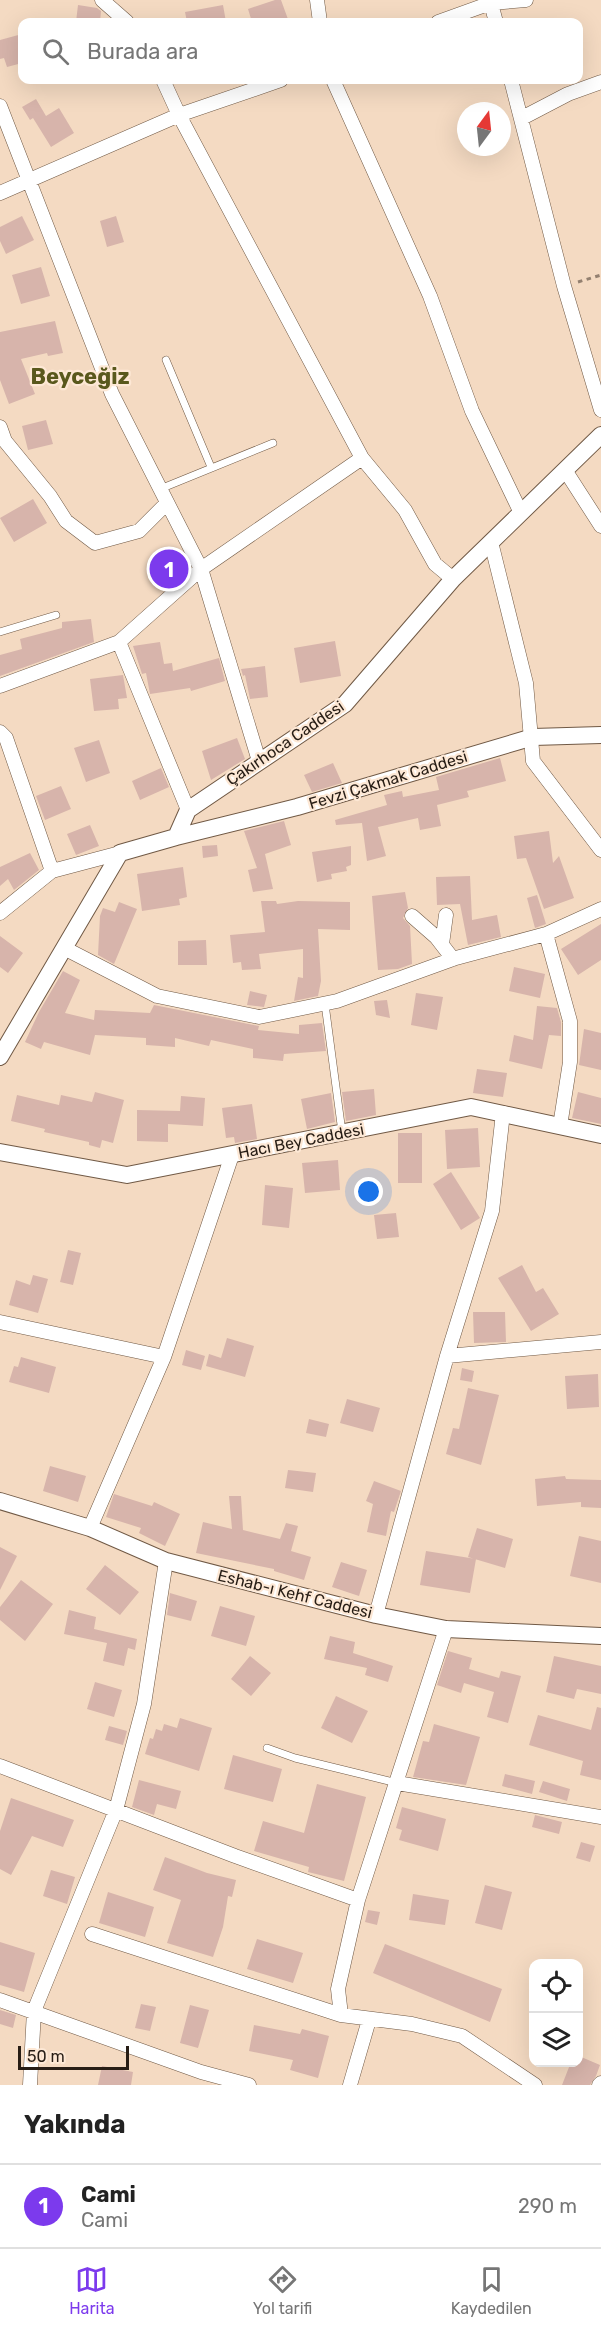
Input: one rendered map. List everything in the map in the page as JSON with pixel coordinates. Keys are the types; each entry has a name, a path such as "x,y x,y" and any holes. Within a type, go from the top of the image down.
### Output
{"street":[{"path":"102,0 122,18"},
{"path":"317,0 319,18"},
{"path":"448,18 490,1 526,0"},
{"path":"490,1 495,18"},
{"path":"522,118 568,94 601,82"},
{"path":"165,84 179,115 362,458 405,510 435,564 453,579"},
{"path":"0,193 179,115 269,84"},
{"path":"335,84 430,296 472,411 521,513"},
{"path":"513,84 564,286 601,410"},
{"path":"0,106 112,394 201,569 259,761"},
{"path":"0,427 5,441 66,521 95,543 139,531 167,503"},
{"name":"Çakırhoca Caddesi","path":"188,810 345,704 453,579 601,435"},
{"path":"0,686 119,642 201,569 362,458"},
{"path":"565,470 601,525"},
{"path":"491,542 526,684 533,737 533,761 601,850"},
{"path":"0,913 52,871 176,837 188,810 119,642"},
{"path":"0,732 6,738 52,871"},
{"name":"Fevzi Çakmak Caddesi","path":"176,837 297,807 533,737 601,735"},
{"path":"0,1057 120,853"},
{"path":"64,948 157,996 259,1017 325,1004 453,959 546,934 601,909"},
{"path":"442,944 446,915"},
{"path":"412,916 442,944 453,959"},
{"path":"546,934 570,1021 570,1062 560,1126"},
{"name":"Hacı Bey Caddesi","path":"0,1152 127,1175 471,1107 601,1135"},
{"path":"376,1615 447,1356 492,1211 502,1113"},
{"path":"90,1528 164,1357 232,1155"},
{"path":"0,1322 164,1357"},
{"path":"447,1356 601,1342"},
{"name":"Eshab-ı Kehf Caddesi","path":"0,1501 90,1528 166,1561 376,1615 446,1629 601,1636"},
{"path":"30,2085 34,2011 116,1809 144,1704 166,1561"},
{"path":"341,2015 338,1989 358,1900 446,1629"},
{"path":"0,1766 235,1856 358,1900"},
{"path":"397,1783 601,1817"},
{"path":"92,1934 341,2015 412,2024 462,2036 535,2085"},
{"path":"0,2000 201,2072 249,2085"},
{"path":"350,2085 369,2020"}],"lane":[{"path":"166,360 211,467"},
{"path":"160,489 273,443"},
{"path":"0,632 56,615"},
{"path":"325,1004 342,1133"},
{"path":"267,1748 295,1758 397,1783"}],"path":[{"path":"564,286 601,275"}],"building":[{"path":"281,0 288,18 251,18 248,9"},
{"path":"78,5 97,8 101,11 100,18 76,18"},
{"path":"223,5 225,18 186,18 185,12"},
{"path":"18,35 18,64 7,67 4,58 0,59 0,40"},
{"path":"36,99 46,116 59,108 74,133 51,147 33,118 30,120 22,107"},
{"path":"22,216 34,240 6,254 0,241 0,227"},
{"path":"116,216 124,242 107,247 100,221"},
{"path":"41,267 50,296 21,304 12,275"},
{"path":"55,321 63,353 48,356 47,353 21,359 35,394 9,404 0,380 0,332"},
{"path":"46,420 53,444 28,450 22,426"},
{"path":"33,499 47,523 14,542 0,518"},
{"path":"160,552 183,556 179,576 169,585 154,582"},
{"path":"91,619 94,642 0,676 0,655 22,649 20,639 62,628 62,622"},
{"path":"335,641 341,676 300,683 294,648"},
{"path":"160,642 164,664 172,663 173,671 219,658 225,681 191,691 190,688 150,694 146,673 142,674 133,646"},
{"path":"265,666 268,697 250,699 245,675 243,676 241,669"},
{"path":"123,675 127,698 118,699 119,709 94,711 90,679"},
{"path":"237,738 245,759 211,780 202,751"},
{"path":"99,740 110,773 86,782 74,748"},
{"path":"500,758 506,781 467,791 469,797 437,805 441,826 420,830 418,818 378,827 386,856 367,861 362,823 336,825 335,820 387,805 384,795 402,791 403,797 439,790 436,777"},
{"path":"333,763 342,783 312,792 304,775"},
{"path":"161,768 169,787 140,800 132,781"},
{"path":"61,786 71,809 45,820 36,796"},
{"path":"284,821 291,845 265,854 273,889 253,892 248,870 257,868 244,831"},
{"path":"90,825 99,846 76,855 67,834"},
{"path":"549,831 553,863 559,856 574,898 544,909 526,858 517,859 514,836"},
{"path":"217,845 218,856 203,858 202,846"},
{"path":"351,846 351,865 346,867 347,871 331,874 332,879 317,882 312,852"},
{"path":"30,853 39,870 14,890 8,879 0,886 0,867"},
{"path":"183,867 187,897 179,899 180,905 142,911 137,874"},
{"path":"470,876 472,920 497,915 501,937 468,945 460,904 437,905 436,877"},
{"path":"405,892 408,908 403,918 410,926 412,964 398,969 378,970 372,896"},
{"path":"537,895 546,924 535,928 527,898"},
{"path":"261,901 276,901 277,904 298,901 350,902 350,930 318,929 321,981 318,996 294,1001 298,977 303,978 303,949 259,954 261,969 242,970 241,962 233,963 230,935 265,932"},
{"path":"119,902 137,909 114,964 98,955 100,916 103,908 115,912"},
{"path":"601,924 601,960 578,975 561,949"},
{"path":"0,936 23,953 8,973 0,967"},
{"path":"206,940 207,965 178,965 178,941"},
{"path":"514,967 545,974 540,998 509,991"},
{"path":"63,971 80,980 65,1013 94,1020 95,1010 150,1013 154,1005 259,1026 258,1030 299,1034 299,1025 322,1023 326,1051 284,1054 283,1061 253,1058 253,1049 211,1040 209,1046 175,1038 175,1047 146,1045 146,1038 95,1035 90,1055 44,1042 41,1049 25,1042 39,1012"},
{"path":"250,991 267,995 264,1007 247,1005"},
{"path":"416,993 443,997 437,1030 411,1025"},
{"path":"387,1000 390,1018 376,1015 374,1001"},
{"path":"537,1006 557,1008 561,1022 561,1036 549,1035 542,1069 509,1061 514,1035 533,1040"},
{"path":"584,1029 601,1033 601,1070 579,1065"},
{"path":"477,1069 507,1073 503,1097 473,1093"},
{"path":"374,1089 376,1115 346,1121 342,1092"},
{"path":"95,1092 124,1100 113,1143 102,1140 100,1148 89,1145 89,1142 44,1132 45,1129 11,1121 17,1095 59,1105 61,1095 92,1102"},
{"path":"578,1092 601,1098 601,1124 572,1118"},
{"path":"331,1093 335,1122 307,1129 301,1099"},
{"path":"181,1096 205,1098 203,1126 168,1124 168,1142 137,1141 137,1110 180,1111"},
{"path":"252,1104 257,1139 235,1143 234,1137 226,1138 222,1108"},
{"path":"478,1128 480,1167 447,1169 445,1130"},
{"path":"398,1133 422,1133 422,1183 398,1183"},
{"path":"338,1160 340,1190 305,1193 302,1163"},
{"path":"451,1172 480,1218 461,1230 433,1184"},
{"path":"265,1185 293,1188 289,1228 262,1225"},
{"path":"396,1213 399,1237 377,1239 374,1215"},
{"path":"68,1250 81,1253 73,1285 60,1282"},
{"path":"522,1265 536,1292 543,1288 559,1314 531,1331 498,1278"},
{"path":"33,1275 48,1279 38,1313 9,1305 16,1280 30,1285"},
{"path":"473,1312 505,1312 506,1342 474,1343"},
{"path":"227,1338 254,1346 245,1377 206,1366 209,1354 221,1358"},
{"path":"186,1350 205,1356 201,1370 182,1365"},
{"path":"21,1357 56,1367 49,1393 9,1382 14,1366 18,1367"},
{"path":"462,1368 474,1371 472,1382 460,1380"},
{"path":"598,1374 599,1407 567,1409 565,1376"},
{"path":"468,1388 499,1395 481,1465 446,1454 453,1428 459,1429"},
{"path":"347,1399 380,1408 373,1432 340,1423"},
{"path":"309,1419 329,1424 326,1437 306,1433"},
{"path":"50,1466 86,1476 78,1502 43,1491"},
{"path":"288,1470 316,1473 313,1492 285,1488"},
{"path":"565,1476 566,1479 601,1480 601,1508 581,1507 581,1502 537,1506 535,1479"},
{"path":"374,1481 401,1491 394,1512 391,1511 386,1536 367,1532 373,1504 366,1501"},
{"path":"114,1494 152,1506 154,1502 180,1514 165,1546 139,1533 141,1528 106,1517"},
{"path":"229,1496 241,1496 243,1530 280,1539 286,1523 298,1526 291,1551 311,1557 304,1580 274,1571 274,1569 196,1553 203,1522 232,1529"},
{"path":"477,1528 513,1539 505,1568 468,1557"},
{"path":"579,1536 601,1541 601,1583 570,1576"},
{"path":"0,1547 17,1556 0,1590"},
{"path":"426,1551 476,1559 470,1593 420,1585"},
{"path":"341,1562 367,1570 359,1596 332,1587"},
{"path":"105,1565 139,1592 120,1615 86,1589"},
{"path":"21,1580 53,1604 25,1641 0,1620 0,1607"},
{"path":"170,1593 197,1601 191,1621 167,1615"},
{"path":"220,1606 255,1616 246,1646 211,1636"},
{"path":"69,1610 96,1617 94,1629 137,1639 135,1650 128,1648 124,1666 103,1661 107,1643 64,1634"},
{"path":"330,1636 355,1642 353,1653 393,1666 388,1682 365,1675 367,1668 324,1659"},
{"path":"448,1651 472,1658 469,1669 499,1678 501,1671 521,1676 508,1723 487,1717 494,1692 464,1683 461,1693 437,1685"},
{"path":"250,1656 271,1673 251,1696 231,1679"},
{"path":"554,1656 601,1666 601,1694 577,1689 574,1699 546,1692"},
{"path":"95,1682 122,1690 114,1717 87,1709"},
{"path":"336,1696 368,1711 352,1743 321,1728"},
{"path":"597,1707 601,1708 601,1780 580,1775 583,1761 529,1745 538,1715 591,1730"},
{"path":"180,1718 212,1728 199,1771 145,1754 150,1738 153,1739 156,1729 162,1731 164,1724 177,1728"},
{"path":"434,1724 480,1737 466,1785 413,1777 423,1741 429,1742"},
{"path":"109,1726 127,1731 123,1745 105,1740"},
{"path":"233,1755 282,1769 273,1802 224,1789"},
{"path":"505,1774 535,1781 532,1794 502,1786"},
{"path":"139,1780 181,1791 176,1809 157,1804 154,1815 132,1807"},
{"path":"543,1781 570,1789 567,1801 539,1792"},
{"path":"317,1784 366,1797 344,1881 308,1872 309,1867 254,1851 263,1821 304,1833"},
{"path":"11,1798 74,1820 63,1847 32,1836 11,1875 0,1869 0,1831"},
{"path":"402,1807 446,1819 438,1851 399,1840 402,1830 396,1828"},
{"path":"535,1815 562,1822 559,1834 532,1827"},
{"path":"581,1842 595,1846 590,1862 576,1858"},
{"path":"165,1857 207,1873 236,1880 232,1897 228,1896 223,1927 213,1957 167,1943 181,1900 153,1890"},
{"path":"51,1870 75,1877 67,1904 43,1896"},
{"path":"485,1885 512,1892 502,1930 475,1923"},
{"path":"108,1892 154,1907 145,1937 99,1923"},
{"path":"413,1894 449,1900 445,1925 409,1920"},
{"path":"368,1910 380,1912 377,1925 365,1922"},
{"path":"257,1939 303,1953 293,1983 247,1969"},
{"path":"0,1942 35,1953 24,1992 0,1985"},
{"path":"385,1944 502,1989 490,2022 373,1973"},
{"path":"141,2004 156,2007 150,2031 135,2028"},
{"path":"190,2005 209,2010 198,2048 180,2043"},
{"path":"0,2010 16,2015 13,2028 0,2024"},
{"path":"254,2025 300,2034 302,2029 329,2036 318,2078 290,2070 293,2060 249,2051"},
{"path":"583,2058 600,2065 590,2085 562,2085 569,2067 583,2067"},
{"path":"102,2066 133,2072 131,2085 98,2085"}],"place":[{"name":"Cami","path":"169,569"}],"district":[{"name":"Beyceğiz","path":"80,376"}]}
